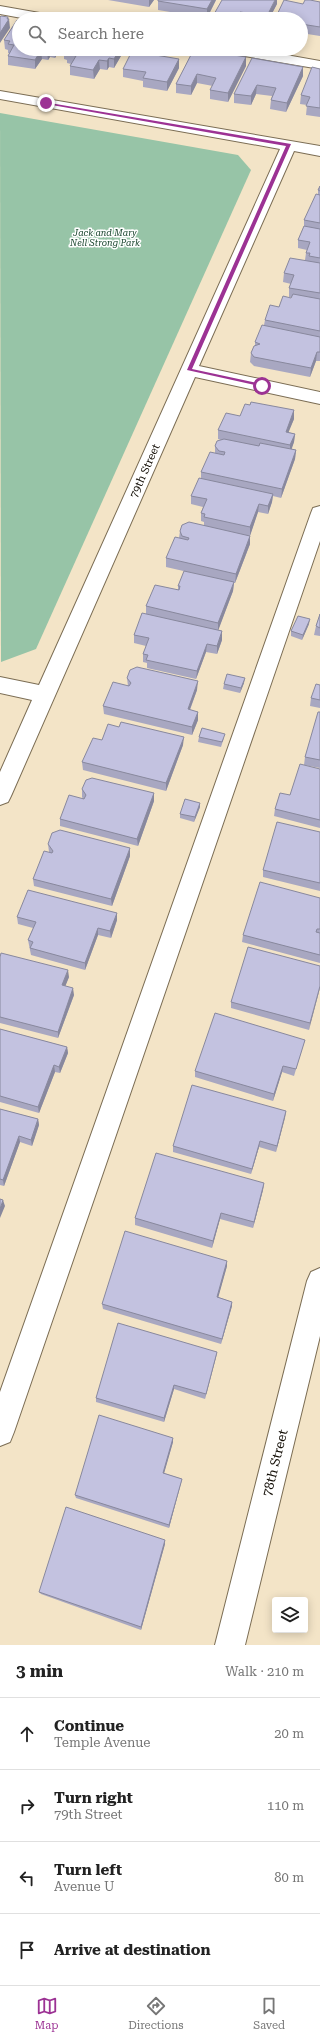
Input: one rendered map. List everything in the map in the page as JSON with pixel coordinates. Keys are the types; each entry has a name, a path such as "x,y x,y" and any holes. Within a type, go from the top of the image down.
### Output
{"street":[{"path":"0,10 12,12"},
{"path":"268,56 320,65"},
{"path":"0,95 320,151"},
{"name":"79th Street","path":"0,796 289,145"},
{"path":"189,370 320,398"},
{"path":"0,1432 320,513"},
{"path":"0,685 45,695"},
{"name":"78th Street","path":"230,1645 320,1281"}],"green space":[{"name":"Jack and Mary Nell Strong Park","path":"0,113 238,155 251,170 36,649 1,662"}],"building":[{"path":"158,0 212,0 207,9"},
{"path":"222,0 275,0 269,12 215,12"},
{"path":"284,0 303,4 305,0 320,2 320,27 308,25 308,12 278,12"},
{"path":"0,17 8,17 7,19 9,19 0,33"},
{"path":"12,28 12,45 8,44 10,41 4,40"},
{"path":"12,49 12,56 37,56 35,60 8,56"},
{"path":"76,56 116,56 114,59 109,58 107,61 99,60 93,70 70,66"},
{"path":"130,56 161,56 179,59 167,82 143,78 146,72 123,69"},
{"path":"190,56 246,57 228,93 210,90 216,78 197,74 191,86 176,84"},
{"path":"252,58 303,67 287,103 271,100 276,88 257,85 251,96 234,94"},
{"path":"312,67 320,69 320,108 306,106 310,97 301,95"},
{"path":"316,194 320,195 320,223 304,220"},
{"path":"304,226 320,229 320,258 309,256 310,253 306,253 310,242 298,240"},
{"path":"290,258 320,263 320,293 289,288 294,275 284,273"},
{"path":"293,294 320,299 320,331 265,320 270,305 279,307 283,296 291,298"},
{"path":"262,325 320,337 320,352 317,352 311,368 254,357 251,353 254,346 260,344 255,342"},
{"path":"251,402 294,410 286,432 295,434 290,445 218,430 226,413 240,416 245,404 250,405"},
{"path":"224,439 259,446 260,443 296,450 282,489 201,472 210,452 224,455 225,452 219,451 215,446 217,441"},
{"path":"199,478 273,494 268,506 259,504 250,527 204,517 205,514 201,513 207,499 191,496"},
{"path":"189,522 250,536 236,574 166,558 175,537 188,540 189,538 182,536 180,531 182,525"},
{"path":"184,571 234,582 218,623 146,606 155,585 179,590 180,586 178,586"},
{"path":"142,613 222,631 217,646 207,644 197,671 146,660 148,655 143,654 149,638 134,635"},
{"path":"320,614 320,628 316,626"},
{"path":"298,616 310,619 303,635 291,631"},
{"path":"137,667 198,681 188,709 198,712 192,727 103,706 113,682 129,686 131,683 127,678 130,670"},
{"path":"227,674 245,678 241,688 224,684"},
{"path":"316,684 320,685 320,700 311,698"},
{"path":"318,712 320,712 320,760 305,757"},
{"path":"121,722 184,737 166,783 82,762 93,738 102,740 108,724 119,727"},
{"path":"202,728 225,734 222,742 199,737"},
{"path":"300,764 320,769 320,820 275,809 280,793 290,795"},
{"path":"92,778 154,793 137,839 60,819 69,795 84,799 86,795 82,789 86,780"},
{"path":"185,799 200,803 195,817 180,814"},
{"path":"277,822 320,832 320,883 263,870"},
{"path":"60,830 130,848 111,899 33,879 44,851 52,853 53,851 48,844 52,833"},
{"path":"260,882 320,898 320,929 317,929 316,932 320,933 320,955 243,935"},
{"path":"28,890 117,913 110,931 98,928 85,963 30,948 33,942 28,940 36,922 17,917"},
{"path":"248,947 320,966 320,986 310,1023 231,1002"},
{"path":"1,953 68,970 62,985 73,988 58,1032 0,1017"},
{"path":"215,1013 305,1040 296,1069 283,1066 274,1094 195,1071"},
{"path":"0,1029 67,1047 59,1067 54,1065 38,1107 0,1096"},
{"path":"192,1085 286,1111 277,1146 260,1141 252,1169 173,1146"},
{"path":"0,1109 38,1119 31,1140 19,1136 3,1180 0,1179"},
{"path":"156,1153 264,1183 254,1222 221,1213 213,1241 135,1218"},
{"path":"0,1199 3,1200 0,1209"},
{"path":"125,1231 227,1261 217,1297 232,1302 222,1339 102,1304"},
{"path":"118,1323 217,1352 206,1394 174,1385 164,1418 96,1398"},
{"path":"99,1415 173,1438 163,1473 182,1479 169,1525 75,1495"},
{"path":"66,1507 165,1540 141,1627 39,1592"}],"route":[{"path":"46,103 289,145 189,370 262,386"}]}
